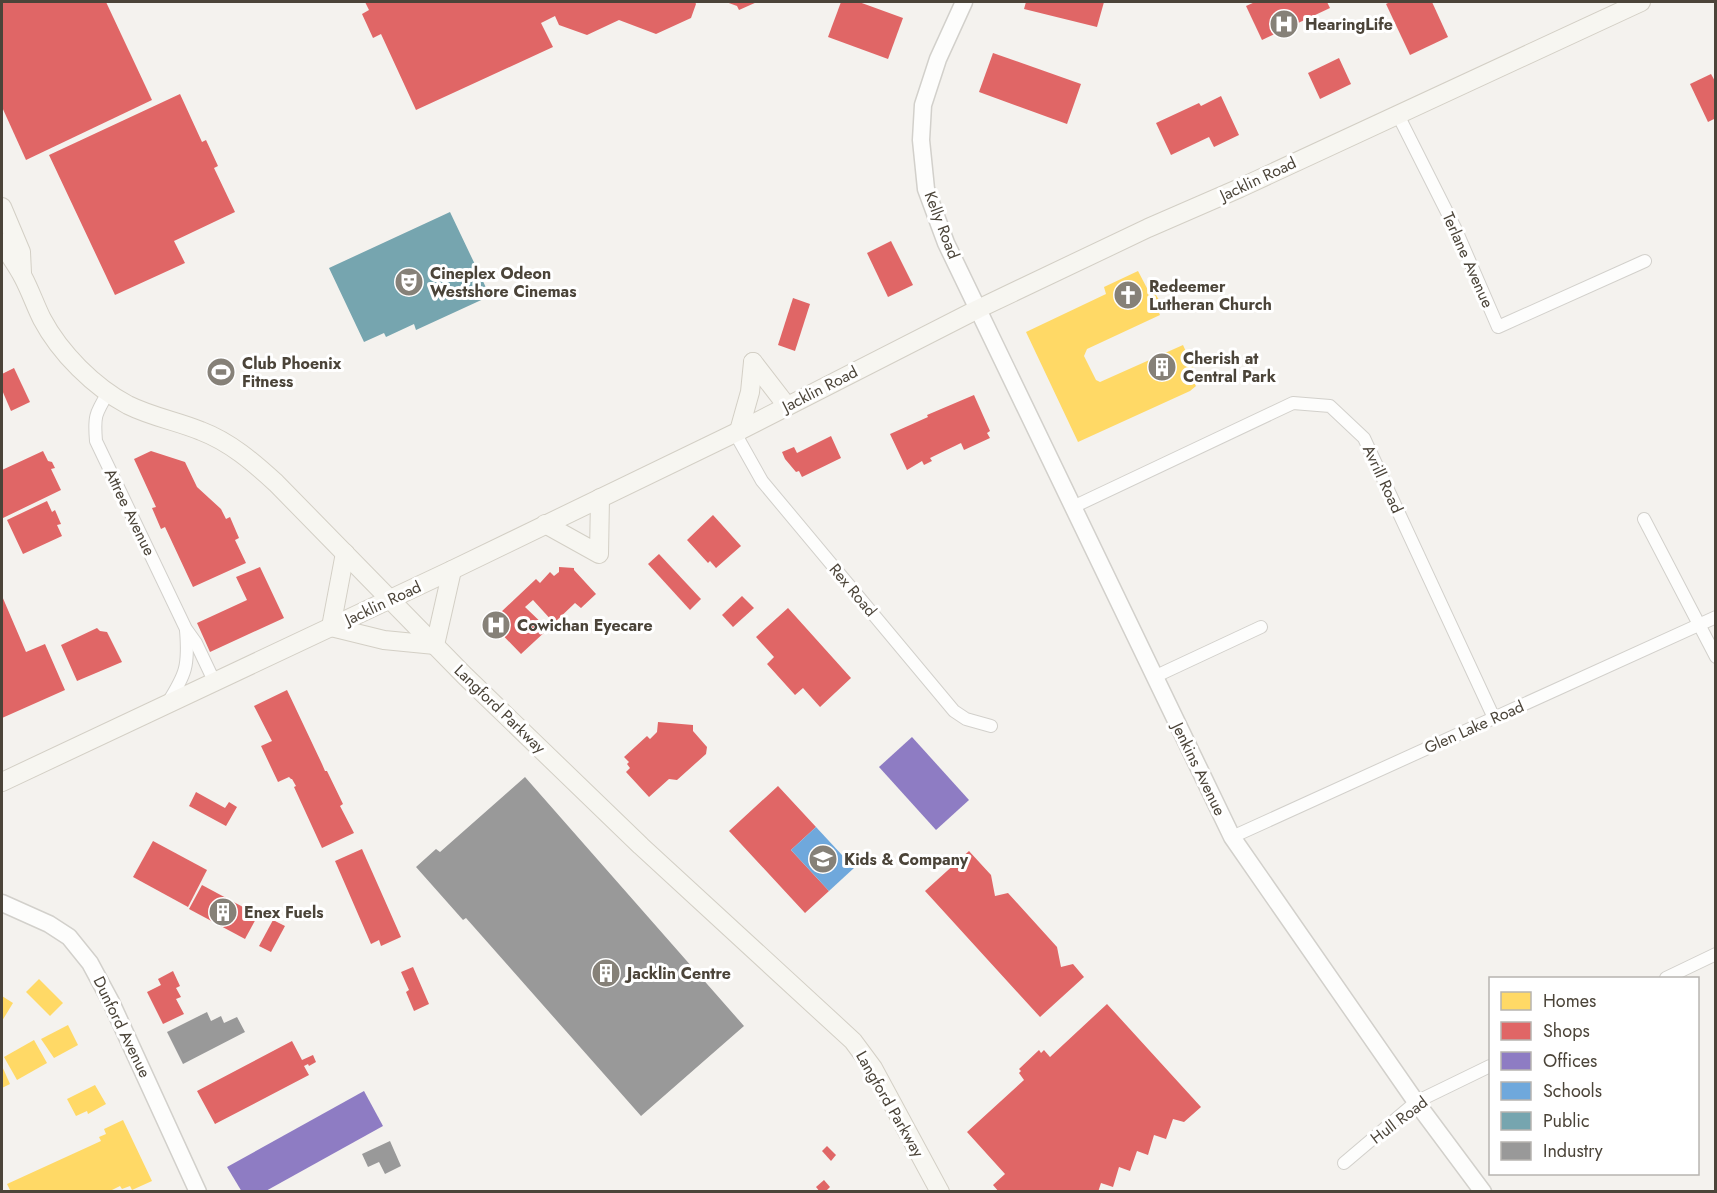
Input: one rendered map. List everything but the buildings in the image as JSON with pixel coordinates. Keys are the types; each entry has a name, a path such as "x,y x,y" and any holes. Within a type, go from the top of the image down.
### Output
{"main road":[{"name":"Jacklin Road","path":"2,782 452,570 737,432 978,309 1148,228 1641,2"},
{"name":"Langford Parkway","path":"2,207 21,252 22,275"},
{"name":"Langford Parkway","path":"2,242 22,275 43,320 85,373 108,393 146,414 202,431 248,458 276,483 435,645 641,846 853,1041 873,1068 940,1191"},
{"path":"737,432 750,392 753,362 787,406"},
{"path":"545,524 600,554 600,498"},
{"path":"345,553 331,627 384,640 435,645 452,570"}],"street":[{"name":"Kelly Road","path":"964,2 930,81 923,105 921,140 926,189 946,243 978,309"},
{"name":"Terlane Avenue","path":"1398,115 1455,230 1498,327 1645,261"},
{"name":"Jenkins Avenue","path":"978,309 1232,837 1416,1102 1484,1191"},
{"name":"Attree Avenue","path":"108,393 94,420 96,441 186,629 196,642 215,683"},
{"name":"Avrill Road","path":"1073,507 1293,403 1330,406 1364,438 1494,718"},
{"name":"Rex Road","path":"737,432 762,481 954,711 966,719 991,726"},
{"path":"1644,519 1716,657"},
{"name":"Glen Lake Road","path":"1232,837 1716,617"},
{"path":"1154,677 1261,627"},
{"name":"Attree Avenue","path":"164,707 186,668 188,656 186,629"},
{"name":"Dunford Avenue","path":"2,903 50,924 69,938 90,963 111,1002 198,1191"},
{"path":"1668,977 1716,954"},
{"name":"Hull Road","path":"1344,1163 1416,1102 1489,1067"}],"place":[{"name":"HearingLife","path":"1284,24"},
{"name":"Cineplex Odeon Westshore Cinemas","path":"409,282"},
{"name":"Redeemer Lutheran Church","path":"1128,295"},
{"name":"Cherish at Central Park","path":"1162,367"},
{"name":"Club Phoenix Fitness","path":"221,372"},
{"name":"Cowichan Eyecare","path":"496,625"},
{"name":"Kids & Company","path":"823,859"},
{"name":"Enex Fuels","path":"223,912"},
{"name":"Jacklin Centre","path":"606,973"}]}
